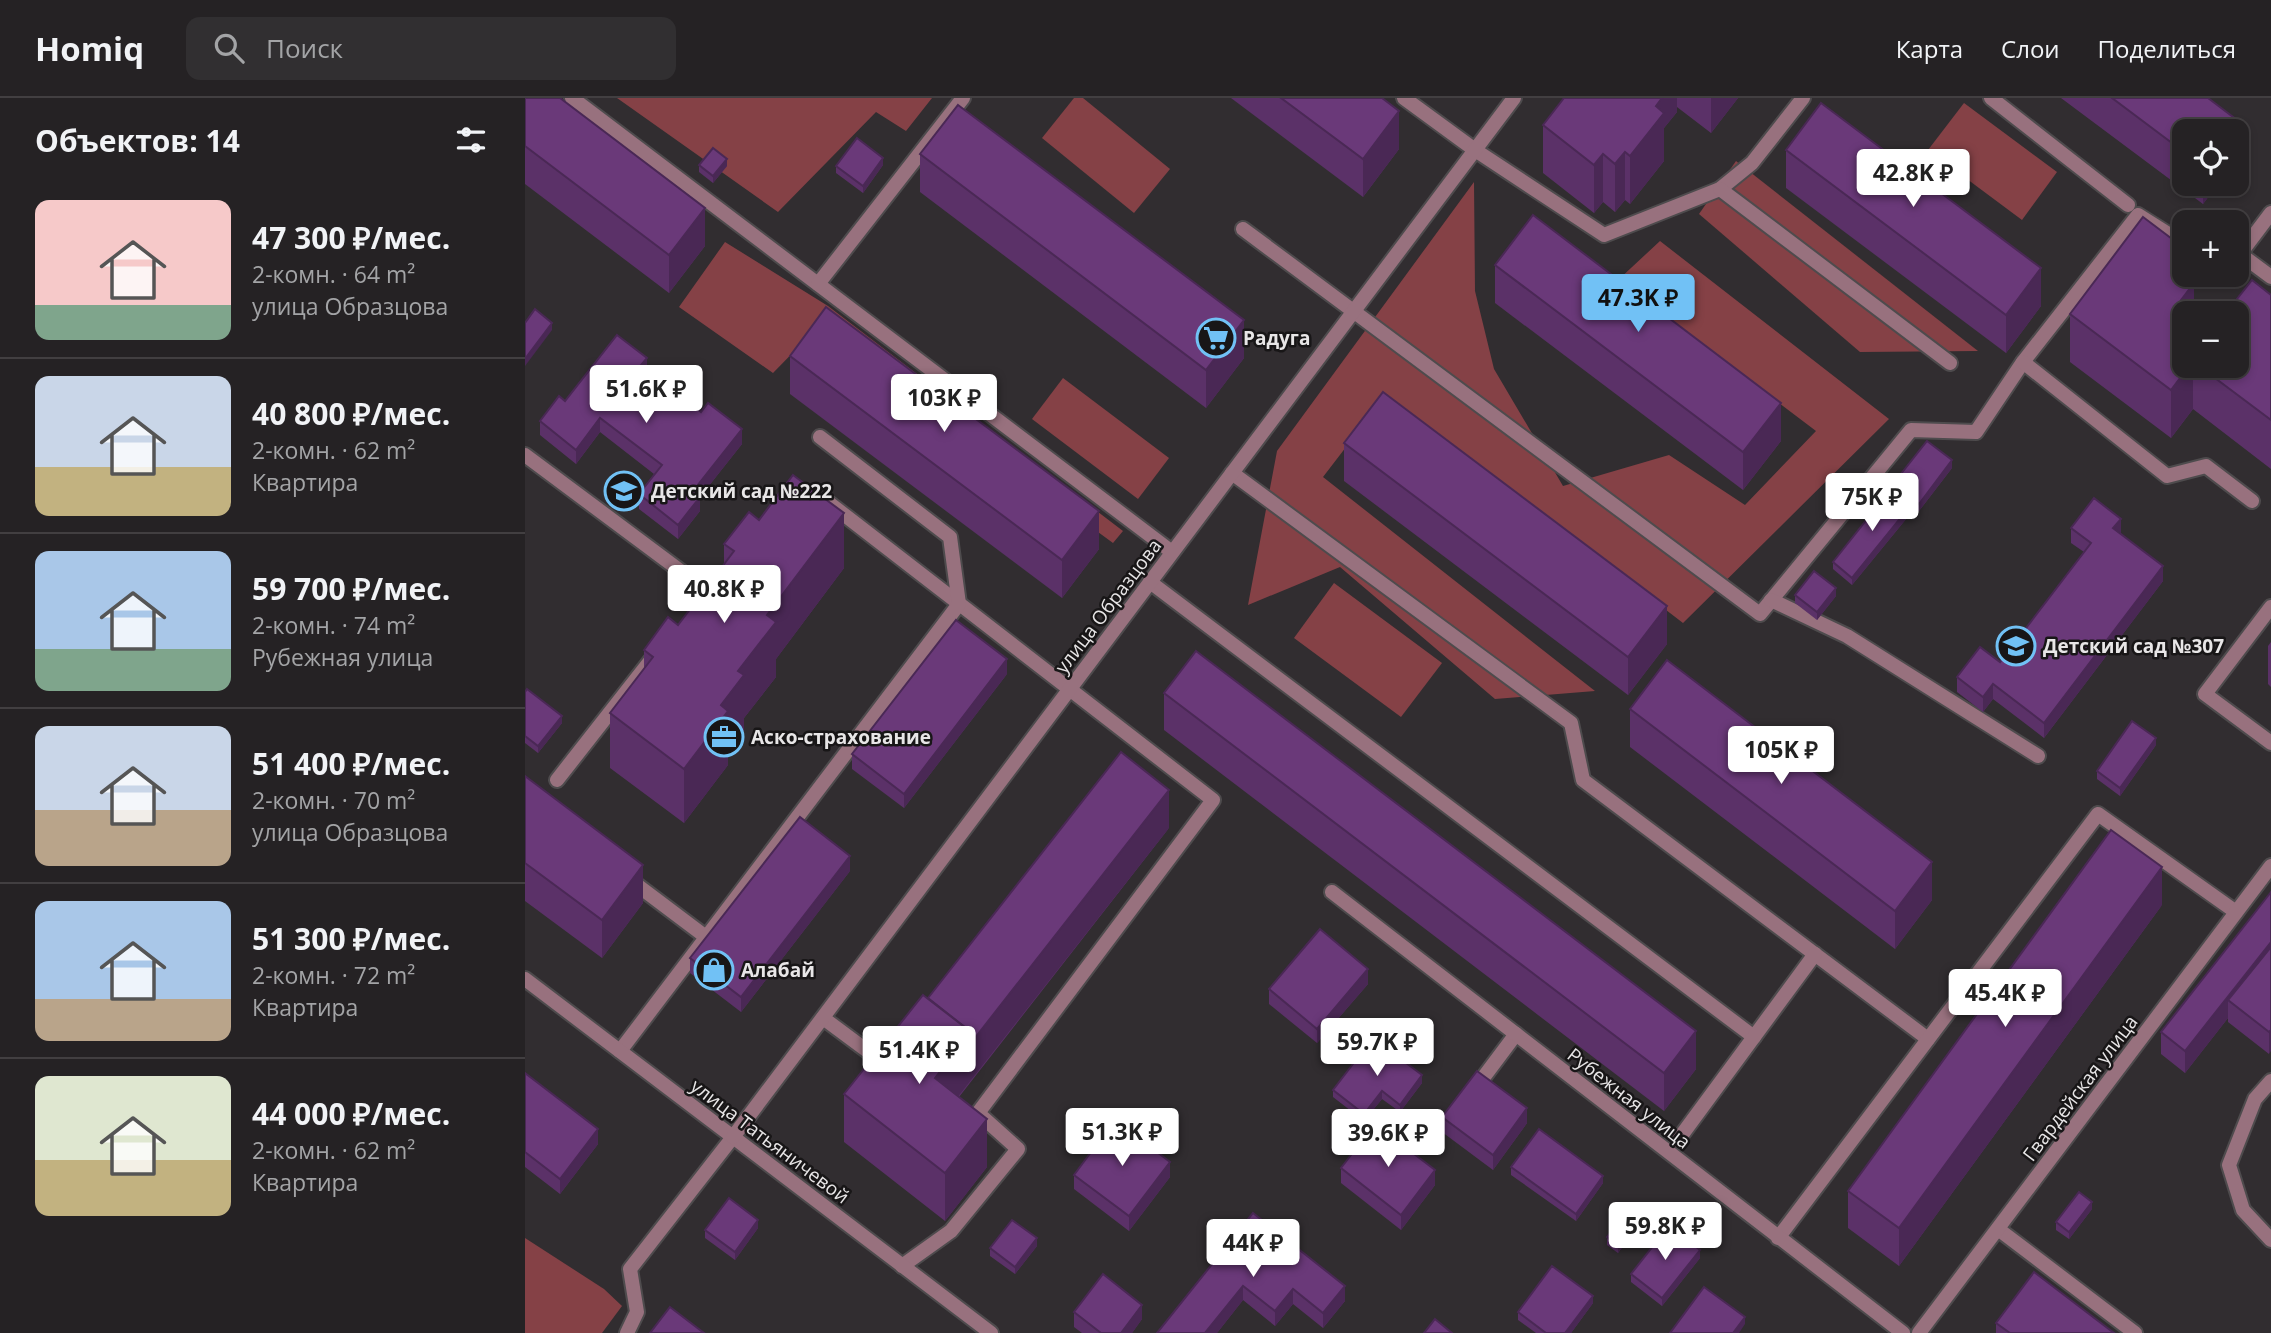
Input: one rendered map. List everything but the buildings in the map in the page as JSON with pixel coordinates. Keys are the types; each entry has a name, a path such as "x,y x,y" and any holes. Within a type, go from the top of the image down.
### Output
{"street":[{"path":"572,98 1172,552"},
{"path":"818,284 963,98"},
{"path":"1404,98 1475,150 1604,235 1720,189 1752,163 1803,98"},
{"name":"улица Образцова","path":"627,1333 637,1312 630,1269 823,1018 1514,98"},
{"path":"1991,98 2128,205"},
{"path":"1720,189 1949,363"},
{"path":"2249,240 2271,213"},
{"path":"1243,229 1760,614 1911,430 1976,432 2022,362 2138,215 2172,236"},
{"path":"2249,262 2271,277"},
{"path":"2022,362 2167,476 2206,466 2252,501"},
{"path":"620,1051 959,604 950,537 820,437"},
{"path":"525,454 706,590"},
{"path":"1232,472 1571,723 1583,780 1928,1039"},
{"path":"816,493 1213,800 968,1125"},
{"path":"1150,582 1754,1037"},
{"path":"1771,600 1847,636 2038,756"},
{"path":"2271,607 2205,694 2271,743"},
{"path":"557,780 656,653"},
{"path":"1778,1238 2098,814 2236,912"},
{"name":"Гвардейская улица","path":"1919,1333 2271,866"},
{"path":"621,873 706,937"},
{"name":"Рубежная улица","path":"1332,892 1903,1333"},
{"path":"1678,1140 1815,954"},
{"name":"улица Татьяничевой","path":"525,979 991,1333"},
{"path":"823,1018 898,1074"},
{"path":"1483,1078 1516,1034"},
{"path":"2271,1081 2255,1099 2229,1165 2243,1210 2271,1240"},
{"path":"902,1266 951,1231 1019,1149 978,1113"},
{"path":"1999,1229 2135,1333"}],"shaded area":[{"path":"617,98 932,98 906,131 876,112 778,212"},
{"path":"1074,98 1083,98 1170,169 1134,213 1042,138"},
{"path":"1964,103 2057,172 2022,220 1928,150"},
{"path":"1736,161 1978,351 1860,352 1699,214"},
{"path":"1474,182 1475,291 1494,369 1563,486 1669,455 1745,505 1816,431 1617,281 1660,241 1889,419 1683,623 1386,395 1323,477 1595,691 1495,699 1340,567 1248,605 1277,451"},
{"path":"725,242 828,306 1123,531 1113,543 818,327 773,373 679,307"},
{"path":"1063,378 1169,458 1138,499 1032,419"},
{"path":"1334,583 1442,663 1401,717 1294,638"},
{"path":"525,1238 604,1289 622,1306 602,1333 525,1333"}],"place":[{"name":"Радуга","path":"1216,338"},
{"name":"Детский сад №222","path":"624,491"},
{"name":"Детский сад №307","path":"2016,646"},
{"name":"Аско-страхование","path":"724,737"},
{"name":"Алабай","path":"714,970"}]}
